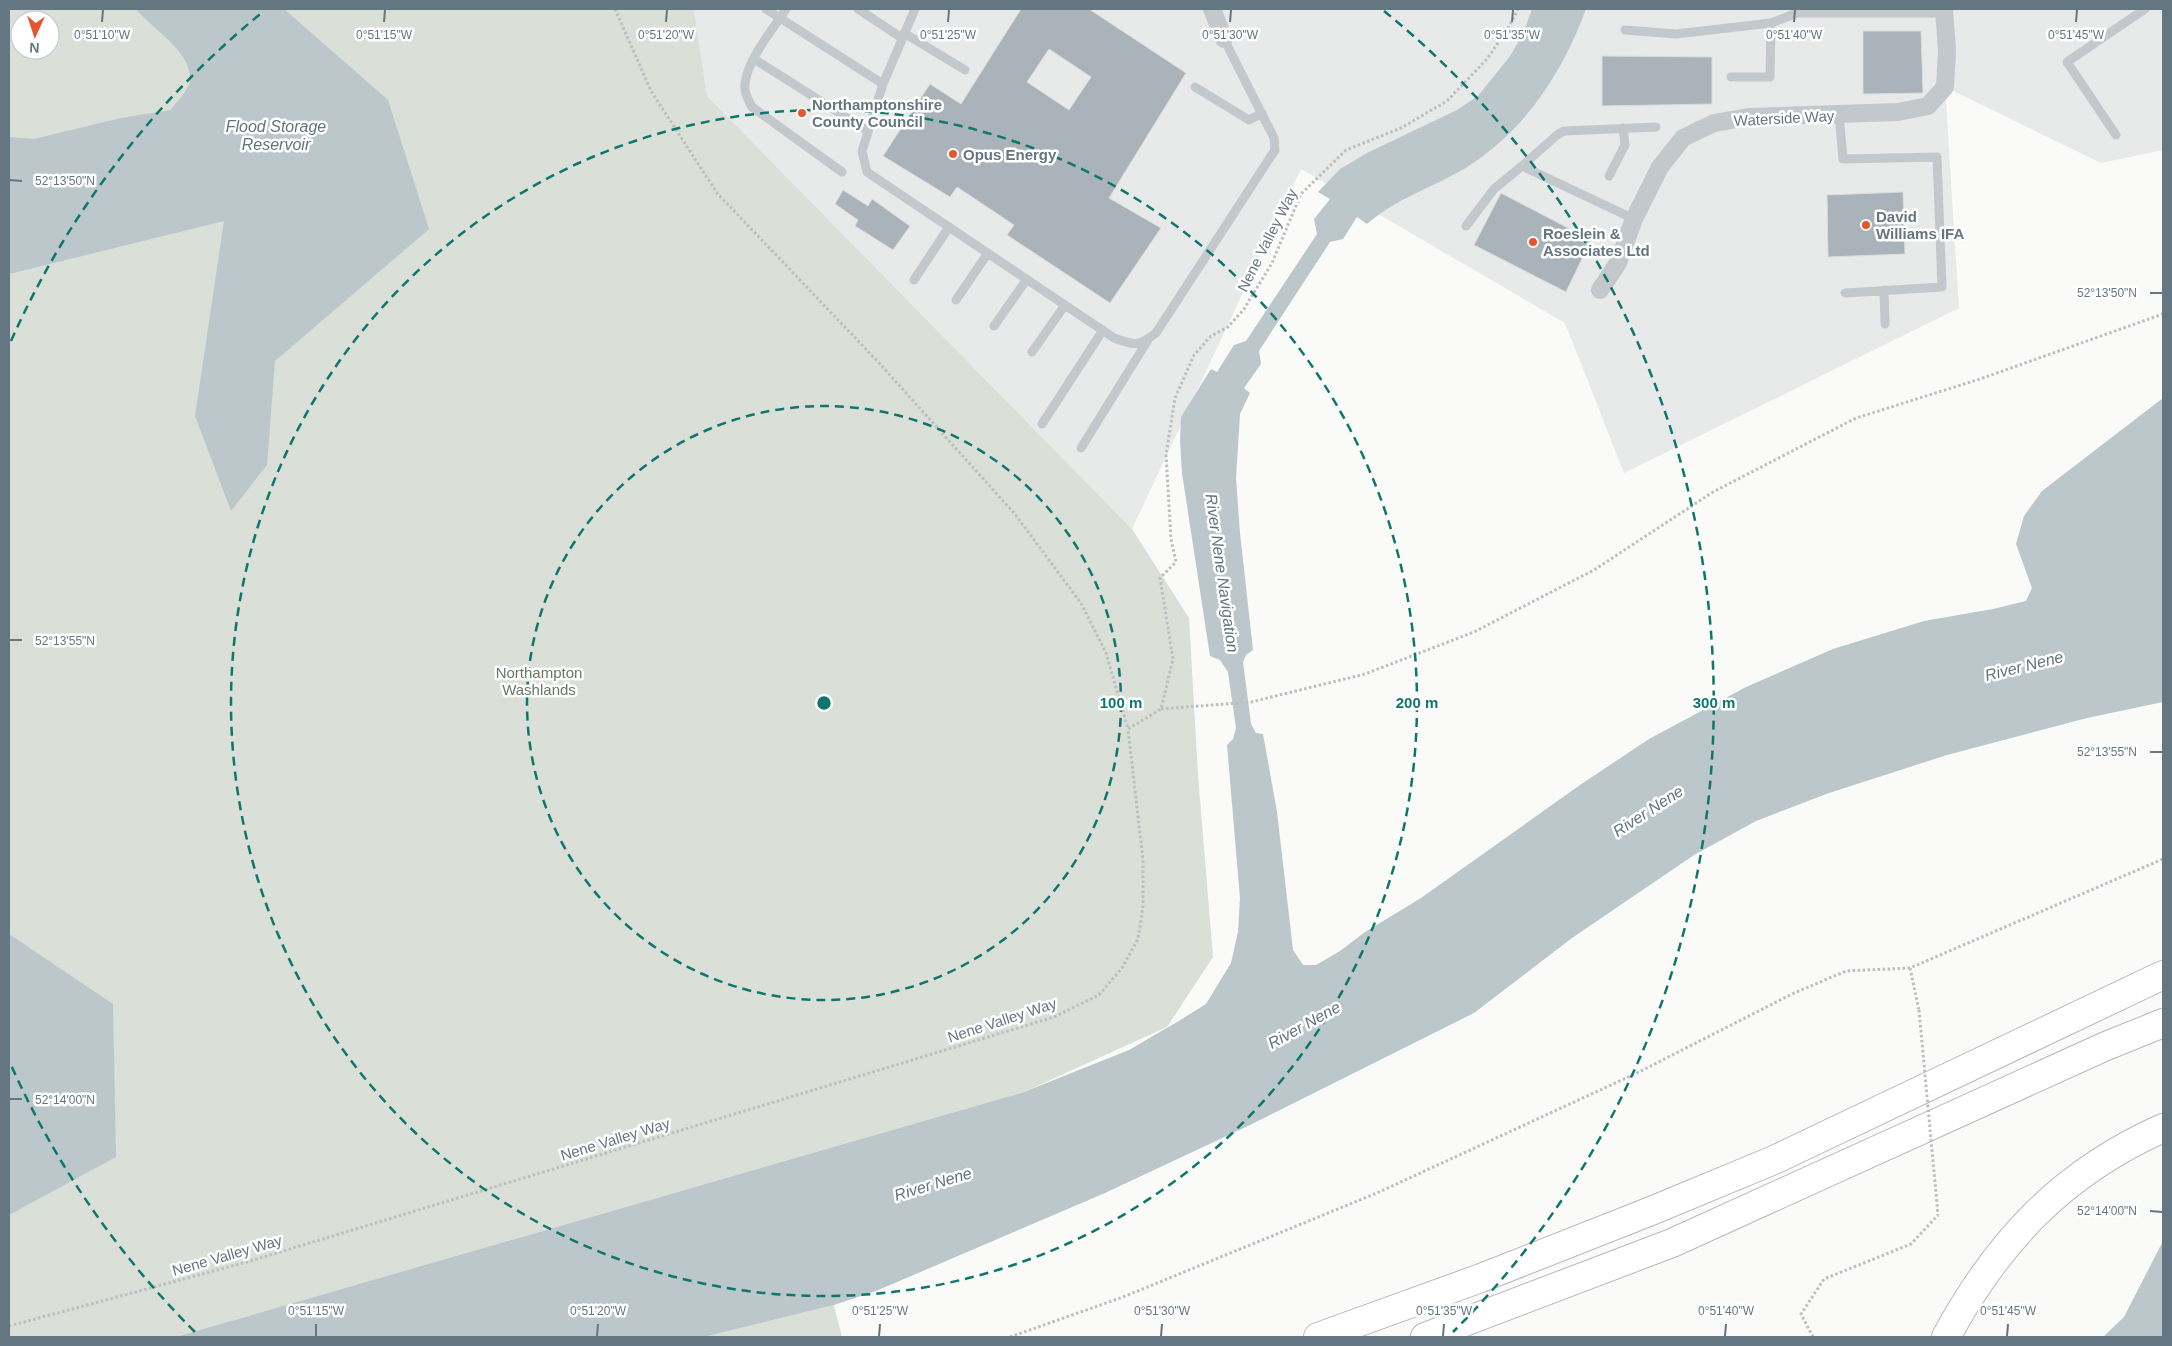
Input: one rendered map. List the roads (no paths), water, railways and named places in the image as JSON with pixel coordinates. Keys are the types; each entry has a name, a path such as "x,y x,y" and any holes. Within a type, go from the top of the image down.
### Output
{"main road":[{"path":"2138,988 2163,970"},
{"path":"1318,1337 1561,1246 1774,1160 2163,975"},
{"path":"1425,1337 1672,1243 2106,1046 2163,1018"},
{"path":"2106,1046 2163,1023"},
{"path":"1946,1337 1987,1269 2027,1222 2052,1197 2094,1166 2163,1128"}],"street":[{"path":"1212,9 1224,39"},
{"name":"Waterside Way","path":"1600,290 1618,263 1634,219 1660,168 1683,138 1714,123 1749,117 1898,112 1928,106 1945,87 1947,51 1944,11"}],"lane":[{"path":"766,9 883,84"},
{"path":"786,9 754,58 745,84 745,94 752,107 842,172"},
{"path":"858,9 965,70"},
{"path":"915,9 883,84 862,151 867,172 1114,338 1131,345 1144,342 1156,332 1275,150 1274,138 1224,39"},
{"path":"2116,135 2067,62 2145,9"},
{"path":"1625,30 1676,34 1771,23 1796,11 1944,11"},
{"path":"1731,77 1770,77 1771,23"},
{"path":"754,58 868,131"},
{"path":"1195,87 1249,120 1262,113"},
{"path":"1838,114 1843,159 1937,157 1942,287 1845,293"},
{"path":"1466,226 1494,189 1556,135 1564,131 1656,127"},
{"path":"1609,176 1625,145 1623,128"},
{"path":"1522,166 1634,219"},
{"path":"914,280 949,227"},
{"path":"956,300 988,253"},
{"path":"994,326 1027,279"},
{"path":"1884,290 1885,324"},
{"path":"1032,352 1065,305"},
{"path":"1042,424 1103,330"},
{"path":"1080,448 1150,338"}],"water":[{"name":"Flood Storage Reservoir","path":"136,9 284,9 388,100 429,229 275,361 267,465 231,511 195,416 224,221 9,274 9,137 34,139 121,118 171,110 189,85 189,70 185,60 170,42"},
{"path":"1532,9 1586,9 1564,59 1535,104 1498,144 1477,161 1398,202 1367,224 1357,217 1343,239 1330,242 1259,351 1261,364 1244,388 1250,393 1240,414 1236,478 1253,650 1246,655 1243,662 1251,724 1256,733 1263,734 1277,812 1293,950 1303,965 1316,965 1340,951 1365,932 1421,898 1580,785 1649,739 1746,687 1833,649 1924,621 1993,609 2026,601 2032,588 2016,544 2024,516 2042,491 2163,398 2163,702 2087,718 1947,755 1829,793 1756,821 1694,855 1572,938 1474,1013 1250,1125 1105,1193 876,1291 834,1305 704,1337 175,1337 1024,1092 1129,1050 1206,1004 1231,963 1238,932 1240,898 1227,745 1233,739 1236,728 1228,672 1220,660 1210,656 1182,473 1181,417 1211,369 1217,372 1234,345 1246,341 1317,234 1314,219 1330,199 1318,192 1340,169 1367,153 1457,110 1478,96 1510,56 1523,34"},
{"path":"9,934 113,1004 116,1157 9,1215"},
{"path":"2163,1241 2163,1337 2103,1337 2124,1317"}],"place":[{"name":"Northamptonshire County Council","path":"802,113"},
{"name":"Opus Energy","path":"953,154"},
{"name":"David Williams IFA","path":"1866,225"},
{"name":"Roeslein & Associates Ltd","path":"1533,242"}],"water label":[{"name":"River Nene Navigation","path":"1222,573"},
{"name":"River Nene","path":"2024,666"},
{"name":"River Nene","path":"1648,811"},
{"name":"River Nene","path":"1304,1025"},
{"name":"River Nene","path":"933,1184"}],"park label":[{"name":"Northampton Washlands","path":"539,680"}]}
